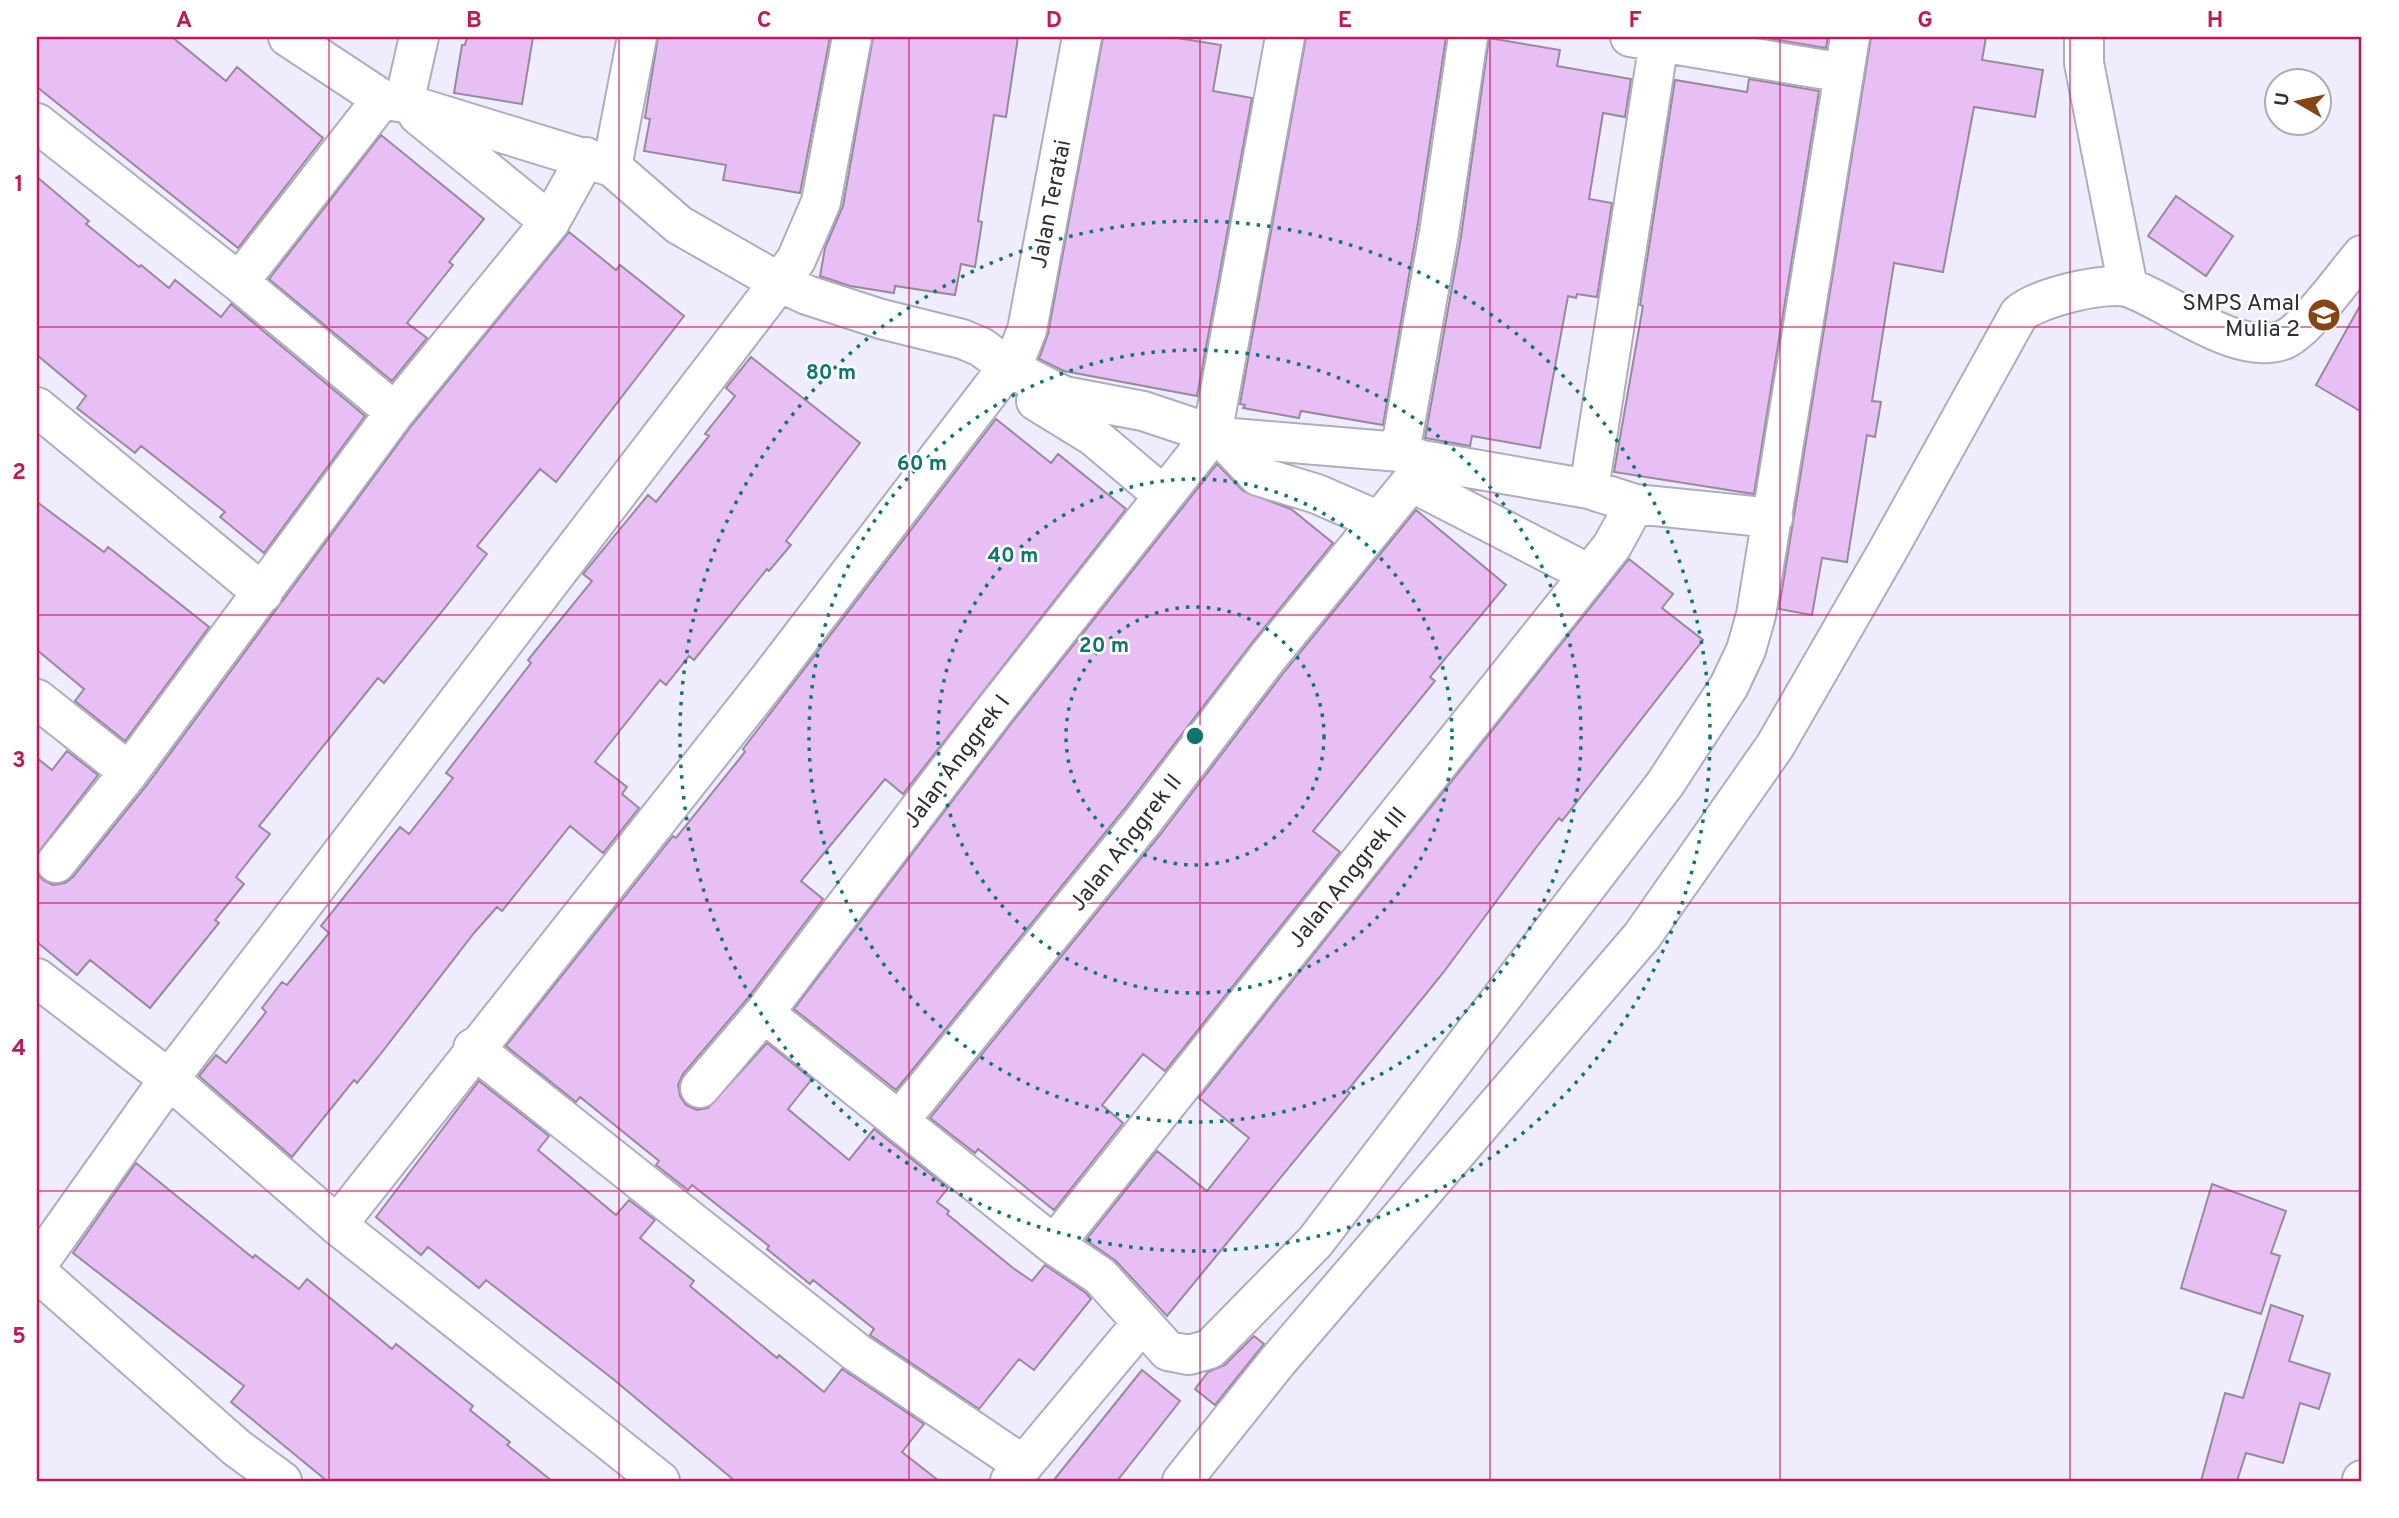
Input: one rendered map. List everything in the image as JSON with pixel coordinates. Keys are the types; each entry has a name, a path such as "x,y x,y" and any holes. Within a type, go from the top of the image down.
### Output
{"street":[{"path":"288,37 393,101 550,222"},
{"path":"239,282 393,101 419,37"},
{"path":"56,863 129,772 395,412 599,162 637,37"},
{"path":"37,1265 169,1079 799,254 816,220 852,37"},
{"name":"Jalan Teratai","path":"337,1225 474,1048 769,679 1004,373 1023,343 1082,37"},
{"path":"1216,436 1285,37"},
{"path":"1411,465 1439,233 1468,37"},
{"path":"2084,37 2084,63 2128,287"},
{"path":"764,1013 1054,1245 1100,1276 1174,1354 1202,1353 1210,1349 1315,1242 1665,784 1729,686 1746,650 1756,615 1847,55 1644,39 1589,489"},
{"path":"393,101 599,162 679,225 777,281 807,295 881,319 962,339 981,347 1004,373 1093,436 1163,495"},
{"path":"37,123 239,282 395,412"},
{"path":"1182,1481 1277,1362 1642,936 1775,746 2019,314 2034,303 2056,295 2128,287 2193,322 2252,342 2271,343 2297,332 2362,255"},
{"path":"1004,373 1064,396 1143,411 1216,436 1589,489 1635,504 1773,518"},
{"path":"37,407 263,593"},
{"path":"1216,436 1258,476 1317,494 1379,522"},
{"name":"Jalan Anggrek I","path":"700,1088 764,1013 1163,495 1216,436"},
{"path":"1411,465 1589,574"},
{"name":"Jalan Anggrek II","path":"899,1121 1143,821 1268,657 1379,522 1411,465"},
{"name":"Jalan Anggrek III","path":"1054,1245 1612,546 1635,504"},
{"path":"37,699 129,772"},
{"path":"37,978 169,1079 337,1225 636,1473"},
{"path":"474,1048 856,1352 1016,1473 1142,1323"},
{"path":"37,1272 234,1465 282,1481"}],"building":[{"path":"37,37 172,37 226,81 237,67 323,138 238,248 37,87"},
{"path":"467,37 533,37 522,104 454,93 462,45 465,45"},
{"path":"658,37 830,37 800,193 723,180 726,165 644,151 650,119 645,118"},
{"path":"873,37 1018,37 1006,117 994,115 978,221 982,222 975,267 961,264 955,295 895,286 894,293 850,286 820,276 825,248 843,206"},
{"path":"1103,37 1171,37 1221,45 1213,91 1252,98 1197,396 1064,371 1039,359 1048,334"},
{"path":"1306,37 1446,37 1417,229 1383,425 1301,411 1299,418 1243,408 1245,405 1240,404"},
{"path":"1760,37 1828,37 1826,48"},
{"path":"1871,37 1986,37 1982,60 2043,70 2035,117 1974,107 1943,272 1894,263 1872,401 1881,402 1875,437 1867,435 1847,562 1822,558 1812,615 1779,609"},
{"path":"1489,38 1560,50 1557,66 1631,79 1625,117 1603,113 1589,199 1612,203 1597,297 1577,294 1576,298 1568,296 1540,448 1472,436 1470,446 1425,438 1461,237"},
{"path":"1749,79 1819,91 1754,494 1614,472 1643,306 1640,305 1675,80 1747,92"},
{"path":"381,135 484,219 449,262 453,265 407,323 427,338 392,381 269,279"},
{"path":"37,177 89,221 86,224 139,267 141,265 169,288 175,280 221,317 231,304 365,416 264,553 220,517 225,512 141,446 135,453 77,408 86,396 37,355"},
{"path":"2176,196 2233,236 2206,276 2148,236"},
{"path":"569,232 616,270 620,265 684,316 556,482 540,469 477,546 487,554 448,604 384,683 378,678 259,826 270,834 236,877 244,884 215,920 219,923 150,1008 90,960 77,975 37,942 37,873 53,885 65,883 73,877 147,785 412,425"},
{"path":"2362,302 2362,412 2316,385"},
{"path":"751,357 860,443 786,541 791,545 769,571 767,569 694,660 689,656 666,685 660,680 595,762 627,787 622,794 639,808 603,853 570,826 502,911 497,907 474,933 379,1056 357,1083 354,1080 292,1157 199,1076 216,1055 226,1063 266,1012 262,1008 282,982 287,985 329,933 321,926 400,827 409,834 453,778 446,773 531,663 528,660 592,581 583,574 648,495 656,502 709,436 705,434 735,396 726,388"},
{"path":"996,419 1051,463 1058,454 1126,509 903,794 885,779 801,881 823,899 747,999 683,1074 678,1085 680,1096 686,1105 697,1110 708,1108 767,1043 812,1079 788,1109 849,1160 874,1129 948,1188 937,1202 949,1211 947,1214 1013,1268 1032,1281 1045,1265 1086,1293 1091,1299 1034,1370 1019,1359 979,1409 870,1335 874,1329 813,1280 810,1284 767,1249 769,1246 692,1185 688,1190 656,1165 659,1161 580,1097 576,1102 506,1046 673,836 676,838 745,752 743,749"},
{"path":"1217,464 1243,491 1291,509 1333,543 1251,644 1126,807 896,1090 794,1009 1011,724"},
{"path":"37,502 104,552 108,547 209,627 125,741 75,701 84,689 37,650"},
{"path":"1416,510 1506,585 1430,677 1435,681 1313,831 1340,852 1165,1071 1143,1054 1102,1105 1123,1123 1054,1210 978,1149 975,1153 930,1118 1160,835 1285,671"},
{"path":"1629,559 1673,594 1662,608 1703,640 1562,821 1559,818 1443,973 1347,1091 1350,1093 1167,1316 1116,1261 1086,1240 1157,1151 1207,1191 1249,1138 1199,1098"},
{"path":"67,751 98,775 37,854 37,758 52,770"},
{"path":"479,1081 549,1136 538,1150 616,1215 629,1200 655,1220 640,1238 694,1281 690,1286 777,1358 779,1355 824,1392 842,1369 924,1424 902,1452 939,1481 735,1481 613,1379 486,1280 479,1288 428,1247 421,1255 376,1217"},
{"path":"136,1163 253,1258 255,1255 299,1289 307,1279 392,1349 396,1344 473,1406 470,1410 510,1442 507,1445 552,1481 327,1481 231,1402 244,1386 73,1253"},
{"path":"2212,1184 2286,1211 2271,1253 2280,1256 2261,1314 2181,1288"},
{"path":"2271,1305 2303,1316 2289,1361 2330,1374 2319,1409 2300,1403 2283,1463 2246,1453 2237,1481 2201,1481 2225,1393 2243,1398"},
{"path":"1254,1336 1264,1344 1215,1405 1195,1389 1208,1372 1225,1365"},
{"path":"1142,1370 1180,1401 1117,1481 1053,1481"}],"place":[{"name":"SMPS Amal Mulia 2","path":"2324,315"}]}
